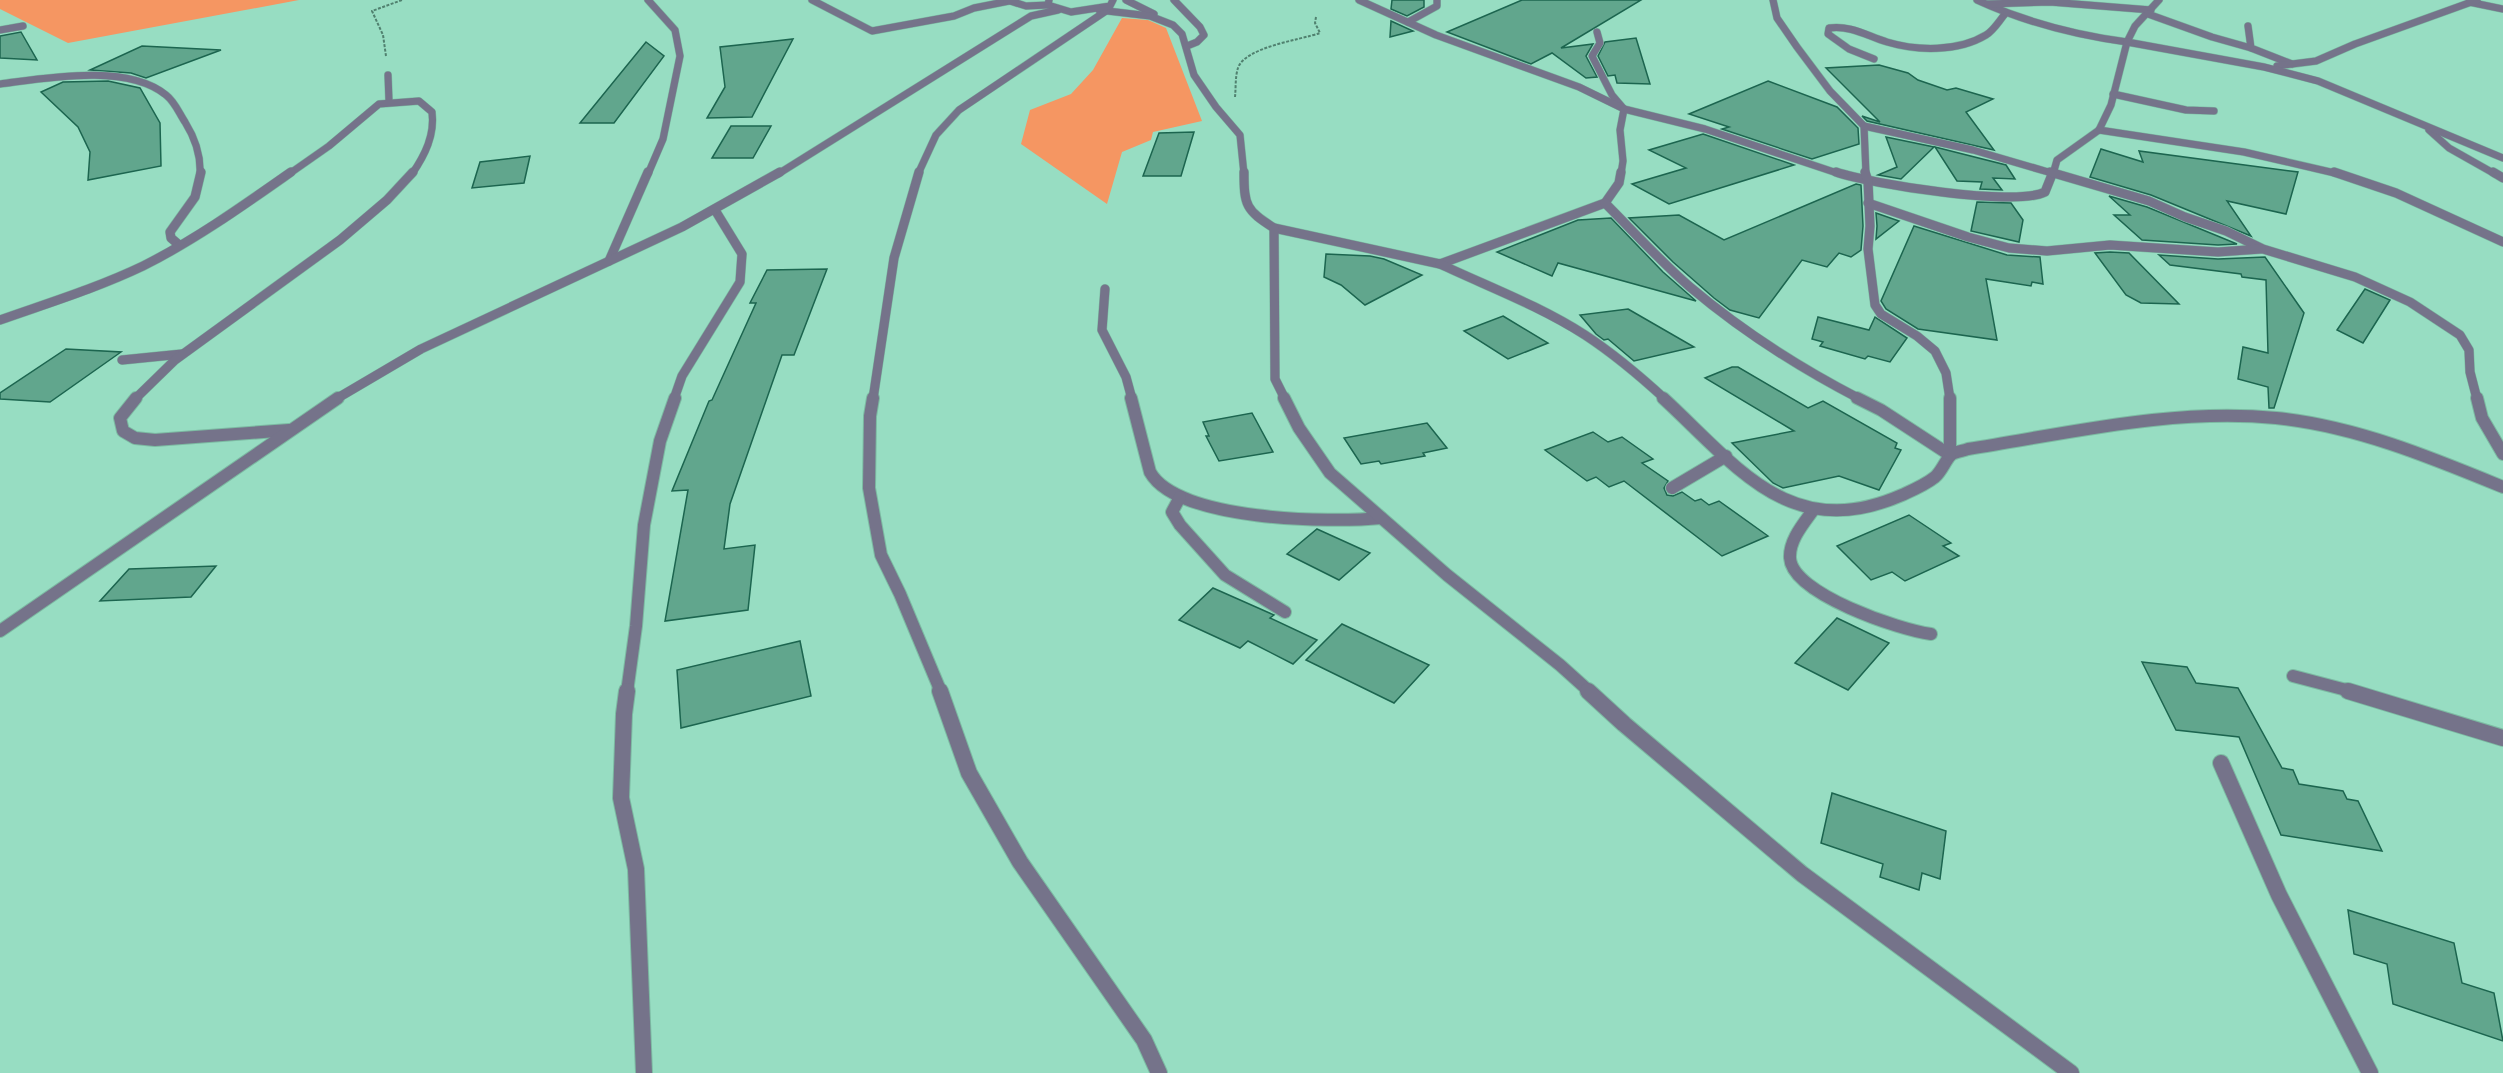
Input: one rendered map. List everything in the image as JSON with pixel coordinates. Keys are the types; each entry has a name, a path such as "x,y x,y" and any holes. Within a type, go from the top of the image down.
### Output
{"street":[{"path":"609,261 663,139 680,56 675,30 648,0"},
{"path":"812,0 872,31 954,16 974,8 1008,0 1026,6 1048,3 1058,10"},
{"path":"1126,0 1179,28 1187,46 1187,59 1195,76 1239,134 1244,155 1246,197 1251,212 1274,228 1440,264 1550,316 1601,346 1642,379 1768,491 1792,503 1814,509 1855,511 1886,501 1926,484 1946,466 1950,455 1950,398 1946,367 1934,350 1881,314 1875,305 1868,249 1870,226 1868,181 1864,168 1864,126"},
{"path":"1174,0 1200,27 1204,35 1197,42 1187,46"},
{"path":"1359,0 1464,46 1579,87 1624,109 1705,129 1818,168 1868,181 1939,192 2025,197 2045,192 2057,160 2099,130 2111,105 2127,42 2136,26 2159,0"},
{"path":"1408,22 1433,10 1437,6 1437,0"},
{"path":"1773,0 1778,18 1797,47 1830,91 1864,126 1973,150 2149,201 2185,217 2226,231 2263,249 2355,278 2410,302 2460,335 2469,350 2470,372 2482,418 2503,454"},
{"path":"1977,0 2005,14 2066,32 2264,68 2318,81 2503,158"},
{"path":"2264,68 2316,61 2355,44 2473,1 2503,9"},
{"path":"1986,4 2042,2 2150,12 2208,38 2251,48 2296,65"},
{"path":"0,632 289,430 425,346 715,210 840,137 1031,16 1058,10 1082,12 1106,7 1171,23"},
{"path":"1106,7 959,110 936,135 921,165 894,258 870,416 869,488 881,555 937,681 969,773 1020,862 1144,1040 1159,1073"},
{"path":"1874,58 1836,42 1828,34 1829,28 1851,27 1887,42 1916,47 1956,45 1987,34 2005,14"},
{"path":"0,30 23,26"},
{"path":"2248,26 2251,48"},
{"path":"1597,32 1600,43 1592,56 1612,95 1624,109"},
{"path":"388,75 390,101"},
{"path":"0,84 44,78 98,76 150,85 167,96 196,137 202,174 197,195 170,232 171,238 178,244"},
{"path":"2113,94 2186,110 2214,111"},
{"path":"0,320 120,277 235,211 329,146 369,110 379,104 390,101 418,101 432,112 431,136 422,158 409,178 346,235 286,281 182,354 138,394 120,418 123,431 135,438 155,440 289,430"},
{"path":"1440,264 1605,203 1619,183 1623,161 1620,130 1624,109"},
{"path":"2426,126 2435,138 2449,148 2503,178"},
{"path":"2099,130 2259,155 2331,171 2390,190 2440,211 2503,242"},
{"path":"1605,203 1690,287 1739,325 1811,374 1881,410 1950,455"},
{"path":"1869,203 1968,237 2009,248 2046,251 2110,245 2218,252 2263,249"},
{"path":"644,1073 636,869 621,798 624,714 636,626 644,525 660,441 682,376 731,299 741,275 742,254 715,210"},
{"path":"1274,228 1275,379 1299,428 1330,473 1447,575 1560,665 1624,724 1802,874 2071,1073"},
{"path":"1105,289 1102,330 1127,380 1151,476 1180,497 1286,520 1360,521 1381,518"},
{"path":"122,360 182,354"},
{"path":"1950,455 1968,449 2131,422 2206,416 2277,418 2339,429 2361,436 2497,485 2503,496"},
{"path":"1672,488 1726,456"},
{"path":"1180,497 1172,512 1180,525 1225,575 1285,612"},
{"path":"1814,509 1794,538 1792,566 1798,576 1813,588 1852,608 1918,634 1931,634"},
{"path":"2293,676 2391,702 2503,738"},
{"path":"2221,763 2279,895 2370,1073"}],"path":[{"path":"388,75 383,34 372,11 402,0"},
{"path":"1220,111 1233,103 1238,85 1239,64 1246,57 1264,48 1297,42 1320,33 1315,22 1316,17"}],"shaded area":[{"path":"0,0 299,0 68,43 0,9"},
{"path":"1122,18 1148,20 1166,28 1202,121 1153,132 1151,140 1122,152 1107,204 1021,144 1030,110 1071,94 1093,70"}],"building":[{"path":"1392,0 1424,0 1424,7 1407,16 1391,9"},
{"path":"1522,0 1641,0 1561,48 1593,44 1586,56 1597,77 1586,78 1552,53 1531,64 1447,32"},
{"path":"1391,21 1413,31 1390,37"},
{"path":"21,32 37,60 0,58 0,36"},
{"path":"1636,38 1650,84 1617,83 1615,75 1608,76 1598,56 1605,42"},
{"path":"793,39 752,117 707,118 725,87 720,47"},
{"path":"646,42 664,56 614,123 580,123"},
{"path":"142,46 221,50 146,78 131,73 90,70"},
{"path":"1879,65 1908,73 1918,80 1947,90 1956,88 1993,99 1966,112 1994,150 1867,121 1862,116 1880,122 1826,68"},
{"path":"108,81 140,88 160,123 161,166 88,180 90,152 78,127 41,92 63,82"},
{"path":"1768,81 1837,107 1858,128 1859,144 1812,159 1722,129 1729,127 1689,114"},
{"path":"731,126 771,126 753,158 712,158"},
{"path":"1194,132 1181,176 1143,176 1159,133"},
{"path":"1703,134 1794,165 1669,204 1632,184 1686,168 1649,150"},
{"path":"1886,137 1934,147 1901,179 1878,175 1897,167"},
{"path":"1935,147 2006,165 2015,179 1993,178 2002,190 1980,189 1982,182 1957,181"},
{"path":"2101,149 2143,162 2139,151 2298,172 2286,214 2227,201 2251,236 2151,195 2090,177"},
{"path":"530,156 524,183 472,188 480,162"},
{"path":"1856,184 1861,185 1863,226 1861,250 1851,257 1839,253 1827,267 1802,260 1759,318 1730,310 1714,298 1673,262 1629,218 1679,215 1724,240"},
{"path":"2109,196 2147,207 2237,244 2142,240 2114,215 2130,215"},
{"path":"1977,202 2011,203 2023,220 2019,242 1971,231"},
{"path":"1876,213 1899,221 1876,239 1877,226"},
{"path":"1611,218 1663,272 1696,301 1558,263 1552,276 1497,252 1578,220"},
{"path":"1914,226 2007,255 2040,257 2043,284 2032,282 2031,286 1986,279 1997,340 1918,329 1886,309 1881,301"},
{"path":"2095,253 2129,253 2179,304 2141,303 2126,295"},
{"path":"1326,254 1384,259 1422,275 1365,305 1341,285 1324,277"},
{"path":"2159,255 2218,259 2265,257 2304,313 2274,408 2269,408 2268,387 2238,379 2243,347 2268,353 2266,280 2242,277 2241,274 2170,265"},
{"path":"827,269 794,355 782,355 730,504 724,549 755,545 748,610 665,621 688,490 672,491 709,401 712,400 756,303 750,303 767,270"},
{"path":"2365,289 2390,300 2363,343 2337,330"},
{"path":"1628,309 1694,347 1634,361 1608,339 1604,340 1596,334 1580,315"},
{"path":"1503,316 1548,343 1508,359 1464,331"},
{"path":"1818,317 1869,330 1875,317 1907,338 1890,362 1868,356 1865,359 1820,346 1823,342 1812,339"},
{"path":"66,349 121,352 50,402 0,399 0,393"},
{"path":"1732,367 1738,367 1808,408 1823,401 1897,443 1895,448 1901,450 1879,490 1839,476 1783,488 1773,483 1732,443 1794,431 1705,378"},
{"path":"1252,413 1273,452 1219,461 1206,436 1209,436 1203,422"},
{"path":"1427,423 1447,448 1423,453 1425,456 1381,464 1379,461 1361,464 1344,438"},
{"path":"1593,432 1608,442 1622,437 1653,459 1642,463 1668,481 1664,488 1667,495 1673,496 1682,492 1695,501 1701,499 1709,505 1719,501 1768,536 1722,556 1624,481 1609,487 1596,477 1587,481 1545,450"},
{"path":"1909,515 1951,543 1943,546 1959,556 1905,581 1892,572 1871,580 1837,546"},
{"path":"1317,529 1370,553 1339,580 1287,554"},
{"path":"216,566 191,597 100,601 129,569"},
{"path":"1213,588 1274,615 1270,618 1317,640 1293,664 1248,641 1240,648 1179,620"},
{"path":"1837,618 1889,643 1848,690 1795,663"},
{"path":"1342,624 1429,665 1394,703 1306,660"},
{"path":"800,641 811,696 681,728 677,670"},
{"path":"2142,662 2187,667 2196,683 2238,688 2282,768 2293,770 2299,784 2343,791 2347,799 2358,801 2382,851 2281,835 2239,737 2176,730"},
{"path":"1832,793 1946,831 1940,879 1922,873 1919,890 1880,877 1883,864 1821,843"},
{"path":"2348,910 2454,943 2462,983 2494,993 2503,1041 2393,1004 2387,964 2354,954"}]}
